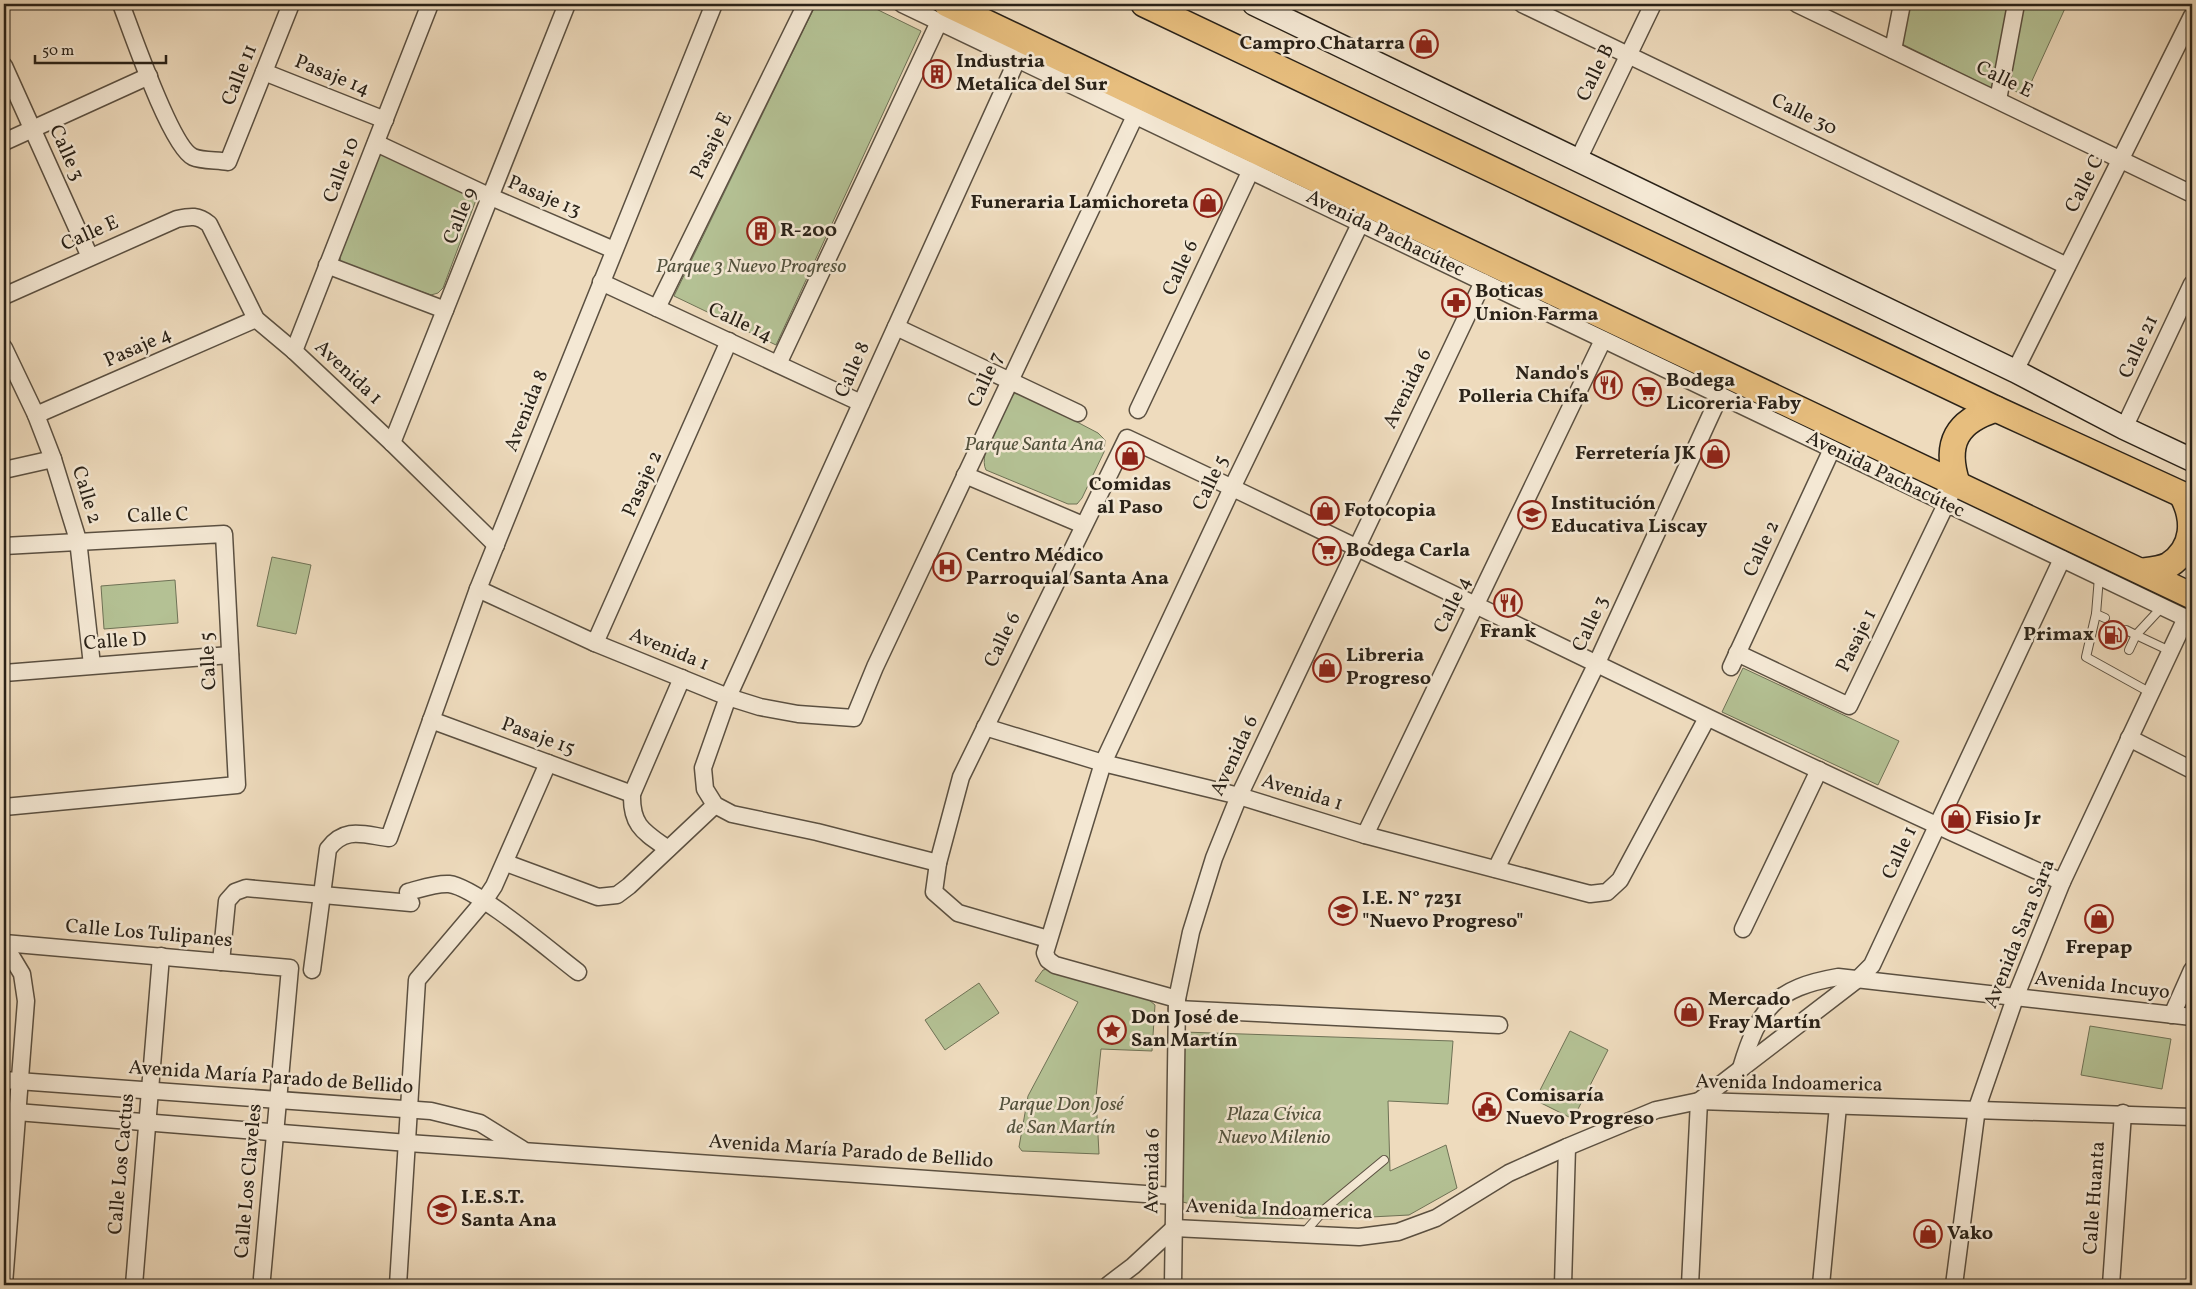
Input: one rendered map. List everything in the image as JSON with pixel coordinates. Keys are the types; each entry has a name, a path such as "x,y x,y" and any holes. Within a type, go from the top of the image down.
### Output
{"main road":[{"path":"1144,4 1996,409 2187,497 2192,525 2189,541 2180,555 2168,566 2142,571"},
{"name":"Avenida Pachacútec","path":"943,13 1951,493 2142,571 2190,612"},
{"path":"1951,493 1952,445 1962,428 1977,415 1996,409"}],"street":[{"path":"4,142 149,76 121,4"},
{"name":"Calle 11","path":"149,76 181,146 192,157 228,162 291,4"},
{"name":"Calle 10","path":"294,351 430,4"},
{"name":"Calle 9","path":"392,443 567,4"},
{"name":"Avenida 8","path":"321,895 328,849 336,838 349,834 389,838 478,588 714,4"},
{"name":"Pasaje E","path":"657,308 806,4"},
{"name":"Avenida Pachacútec","path":"902,4 943,13 1017,60 1361,222 1832,449 1951,493 2062,559 2098,577 2162,607 2190,612"},
{"path":"1254,4 2015,371 2124,428 2192,460"},
{"name":"Calle 30","path":"1522,4 2067,266"},
{"name":"Calle B","path":"1578,160 1653,4"},
{"name":"Calle E","path":"1797,4 2192,194"},
{"path":"1893,50 1902,4"},
{"path":"1998,100 2016,4"},
{"path":"778,364 943,13"},
{"name":"Calle C","path":"2015,371 2192,16"},
{"name":"Calle 8","path":"715,805 705,789 703,768 728,697 1017,60"},
{"name":"Calle 3","path":"4,66 90,258"},
{"name":"Pasaje 14","path":"264,72 385,120"},
{"name":"Calle 7","path":"854,718 875,667 1135,116"},
{"name":"Pasaje 13","path":"376,143 491,197 614,250"},
{"name":"Calle 6","path":"1138,410 1251,170"},
{"name":"Calle E","path":"4,296 177,219 196,216"},
{"name":"Avenida 1","path":"196,216 209,224 256,320 294,351 392,443 496,545"},
{"name":"Calle 5","path":"1048,939 1103,763 1232,488 1361,222"},
{"path":"328,266 445,310"},
{"name":"Calle 14","path":"601,282 861,403"},
{"name":"Avenida 6","path":"1173,1285 1177,1004 1191,932 1214,858 1239,796 1356,546 1483,282"},
{"name":"Calle 21","path":"2124,428 2192,284"},
{"name":"Pasaje 4","path":"36,415 256,320"},
{"path":"896,327 1078,413"},
{"name":"Calle 4","path":"1365,834 1603,340"},
{"name":"Pasaje 2","path":"595,643 729,341"},
{"name":"Calle 2","path":"4,348 36,415 53,459 78,540 92,665"},
{"name":"Calle 3","path":"1496,869 1596,665 1720,395"},
{"name":"Calle 6","path":"1048,939 958,913 934,892 938,864 961,777 1126,438 1232,488"},
{"name":"Calle 2","path":"1734,660 1832,449"},
{"path":"4,470 53,459"},
{"path":"965,475 1083,524"},
{"path":"1232,488 1356,546 1707,718 1936,826 2062,882"},
{"name":"Pasaje 1","path":"1734,660 1849,706 1951,493"},
{"name":"Calle C","path":"4,546 78,540 224,534"},
{"name":"Calle 5","path":"4,807 236,786 224,534"},
{"name":"Calle 1","path":"1699,1101 1858,980 1872,965 2062,559"},
{"name":"Avenida 1","path":"478,588 595,643 728,697 760,707 798,714 854,718"},
{"name":"Avenida Sara Sara","path":"1954,1285 1977,1108 2015,998 2062,882 2190,612"},
{"name":"Calle D","path":"4,672 230,655"},
{"path":"668,849 639,828 632,810 632,794 682,678"},
{"name":"Avenida 1","path":"985,726 1103,763 1239,796 1365,834 1590,894 1607,892 1620,880 1707,718"},
{"name":"Pasaje 15","path":"430,720 632,794"},
{"path":"2129,738 2192,770"},
{"path":"398,1285 417,980 484,902 506,863 548,764"},
{"path":"1743,929 1819,770"},
{"path":"506,863 598,896 617,895 715,805 732,814 817,832 938,864"},
{"path":"221,962 227,901 235,892 246,888 321,895 409,898 448,884 463,888 484,902 578,972"},
{"path":"312,970 321,895"},
{"path":"1048,939 1045,953 1048,960 1055,965 1177,1004 1500,1025"},
{"path":"4,944 22,974 26,1001 12,1080 4,1284"},
{"name":"Calle Los Tulipanes","path":"4,944 290,968"},
{"name":"Calle Los Cactus","path":"134,1285 161,956"},
{"name":"Calle Los Claveles","path":"262,1278 290,968"},
{"path":"2172,1015 2192,970"},
{"name":"Avenida Incuyo","path":"1741,1068 1757,1024 1769,1006 1786,993 1812,982 1838,978 2192,1017"},
{"name":"Avenida María Parado de Bellido","path":"12,1080 431,1110 480,1123 526,1151"},
{"path":"1690,1285 1699,1101"},
{"name":"Avenida Indoamerica","path":"1174,1228 1359,1237 1398,1232 1436,1218 1509,1173 1567,1147 1656,1110 1699,1101 2192,1116"},
{"path":"1821,1285 1838,1106"},
{"name":"Avenida María Parado de Bellido","path":"11,1112 408,1143 1174,1196"},
{"name":"Calle Huanta","path":"2111,1285 2123,1113"},
{"path":"1563,1285 1567,1147"},
{"path":"1108,1285 1133,1266 1174,1228"}],"lane":[{"path":"2098,577 2096,614 2086,657 2119,672 2150,693"},
{"path":"2129,650 2136,634 2162,607"},
{"path":"2096,614 2105,618"},
{"path":"2126,630 2170,651"},
{"path":"1303,1234 1326,1208 1384,1160"}],"green space":[{"name":"Parque 3 Nuevo Progreso","path":"816,4 866,4 921,31 776,345 674,296"},
{"path":"1907,4 2012,4 1995,90 1900,43"},
{"path":"2022,4 2067,4 2025,96 2007,87"},
{"path":"383,152 474,193 476,200 443,288 438,293 431,295 341,263 339,252 376,157"},
{"name":"Parque Santa Ana","path":"1018,391 1098,433 1105,440 1104,452 1082,498 1077,504 1068,504 986,470 984,463 988,443 1013,395"},
{"path":"272,557 311,565 296,634 257,626"},
{"path":"175,580 178,623 104,629 101,586"},
{"path":"1743,668 1899,741 1878,785 1722,712"},
{"name":"Parque Don José de San Martín","path":"1052,968 1149,1000 1155,1005 1152,1051 1101,1049 1096,1097 1099,1154 1022,1151 1019,1147 1028,1096 1078,1002 1035,981 1043,970"},
{"path":"979,983 999,1013 945,1050 925,1020"},
{"path":"2090,1026 2171,1039 2162,1089 2081,1075"},
{"path":"1570,1031 1608,1050 1573,1119 1535,1100"},
{"name":"Plaza Cívica Nuevo Milenio","path":"1183,1032 1453,1041 1448,1104 1388,1101 1390,1171 1446,1145 1457,1188 1409,1215 1333,1219 1244,1218 1179,1201"}],"place":[{"name":"Campro Chatarra","path":"1424,44"},
{"name":"Industria Metalica del Sur","path":"937,74"},
{"name":"Funeraria Lamichoreta","path":"1208,203"},
{"name":"R-200","path":"761,231"},
{"name":"Boticas Union Farma","path":"1456,303"},
{"name":"Nando's Polleria Chifa","path":"1608,385"},
{"name":"Bodega Licoreria Faby","path":"1647,392"},
{"name":"Ferretería JK","path":"1715,454"},
{"name":"Comidas al Paso","path":"1130,456"},
{"name":"Fotocopia","path":"1325,511"},
{"name":"Institución Educativa Liscay","path":"1532,515"},
{"name":"Bodega Carla","path":"1327,551"},
{"name":"Centro Médico Parroquial Santa Ana","path":"947,567"},
{"name":"Frank","path":"1508,603"},
{"name":"Primax","path":"2113,635"},
{"name":"Libreria Progreso","path":"1327,668"},
{"name":"Fisio Jr","path":"1956,819"},
{"name":"I.E. N° 7231 \"Nuevo Progreso\"","path":"1343,911"},
{"name":"Frepap","path":"2099,919"},
{"name":"Mercado Fray Martín","path":"1689,1012"},
{"name":"Don José de San Martín","path":"1112,1030"},
{"name":"Comisaría Nuevo Progreso","path":"1487,1107"},
{"name":"I.E.S.T. Santa Ana","path":"442,1210"},
{"name":"Vako","path":"1928,1234"}]}
